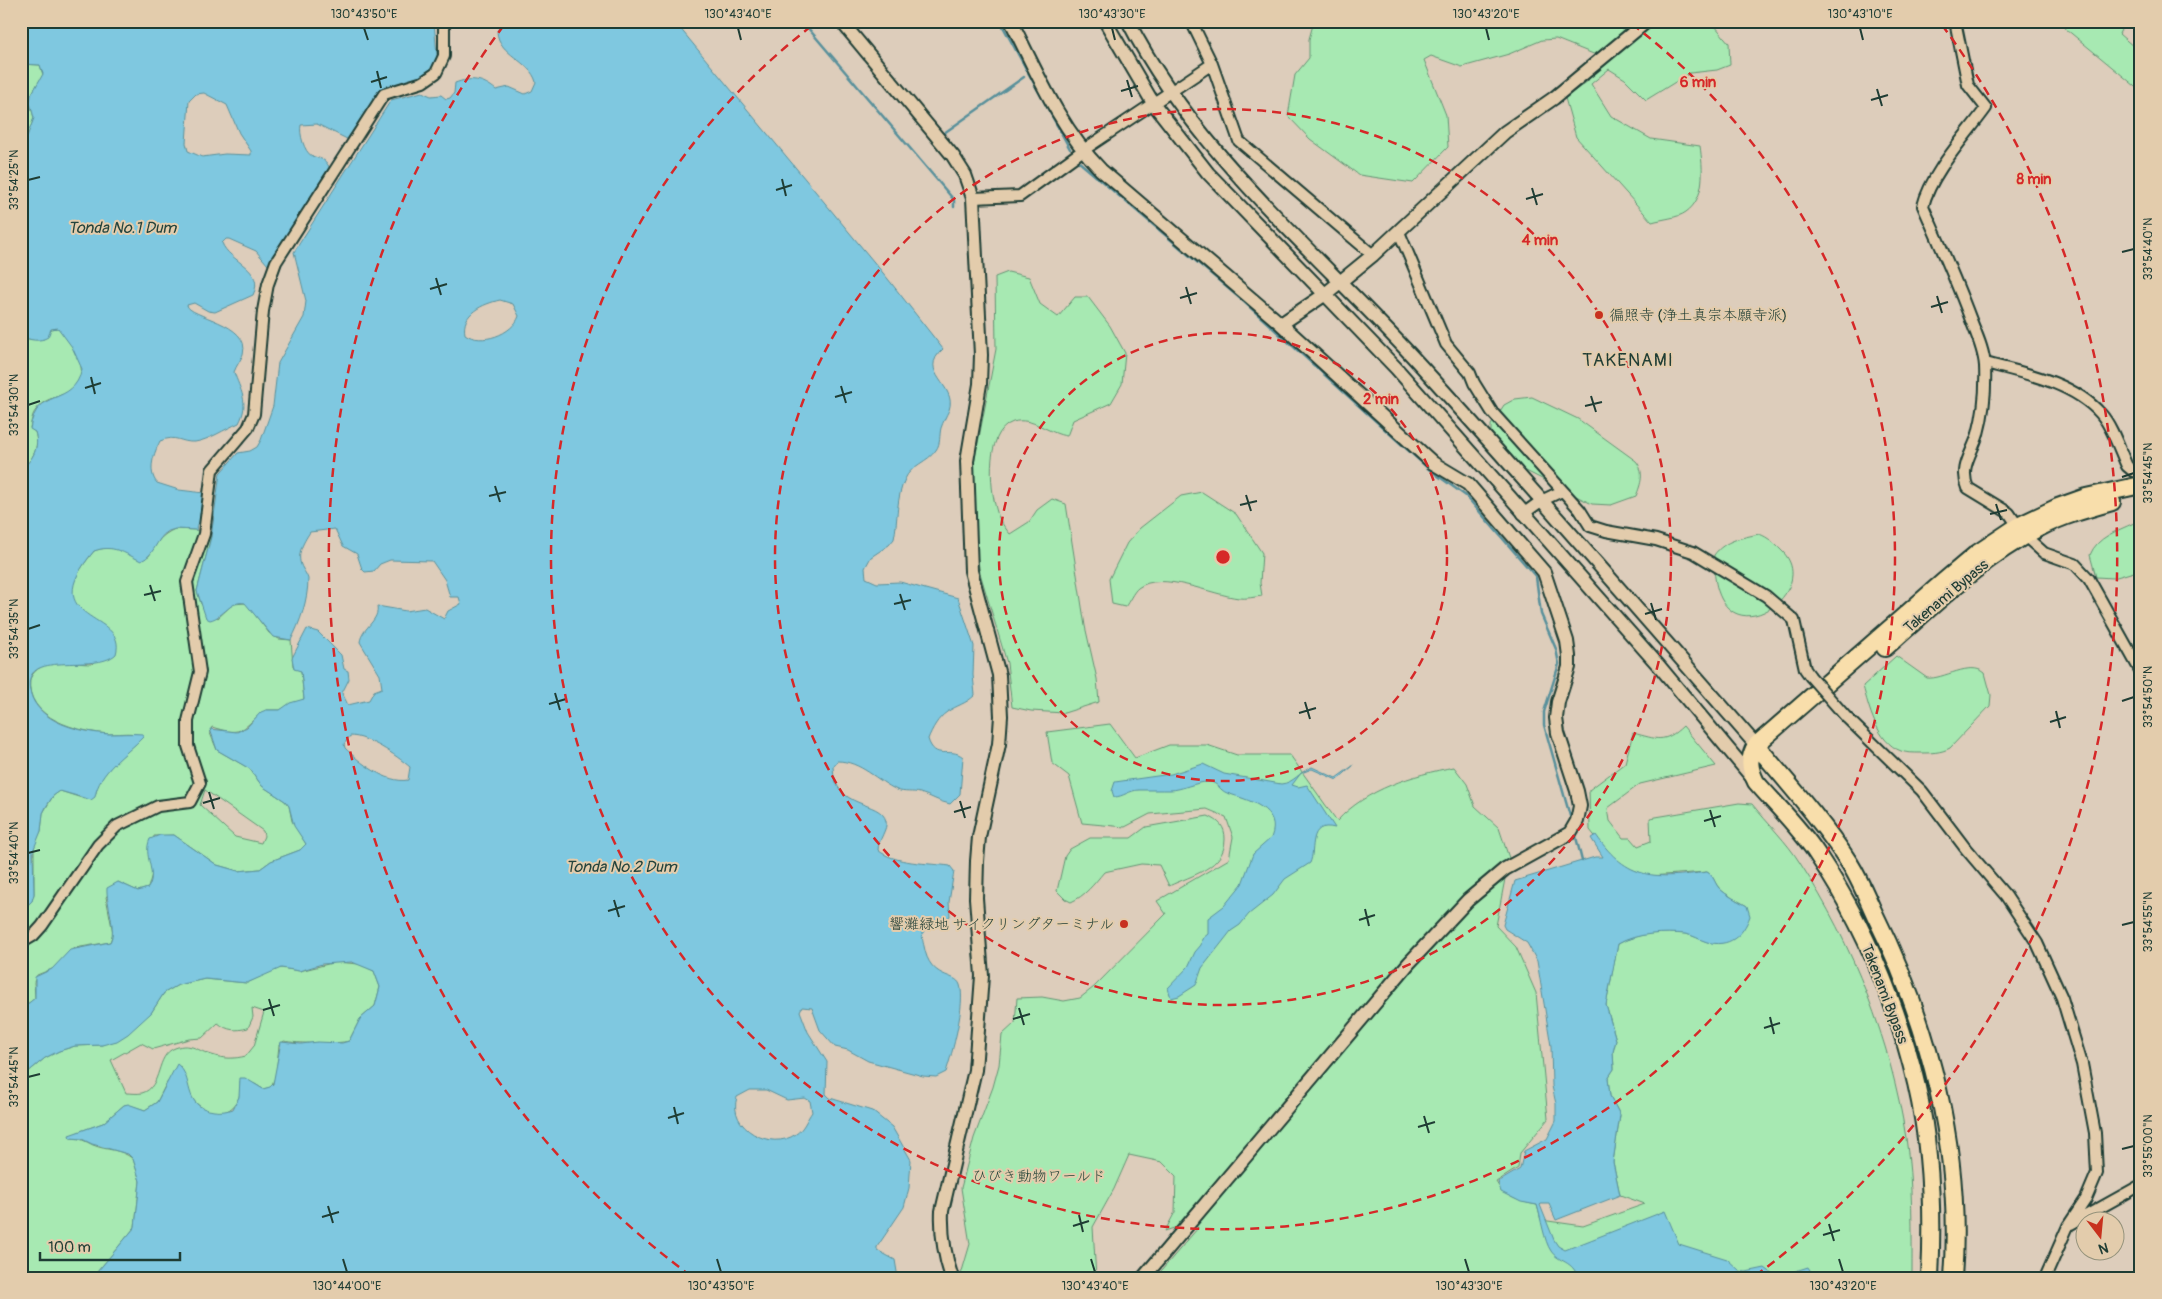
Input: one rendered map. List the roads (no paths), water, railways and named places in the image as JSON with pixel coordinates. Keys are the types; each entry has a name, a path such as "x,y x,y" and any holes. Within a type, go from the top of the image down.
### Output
{"highway":[{"name":"Takenami Bypass","path":"1930,1278 1932,1234 1928,1156 1918,1096 1901,1028 1879,971 1846,903 1821,861 1756,782 1751,773 1755,747 1976,554 2021,531 2058,507 2086,497 2141,485"},
{"name":"Takenami Bypass","path":"2021,531 2083,510 2141,496"},
{"name":"Takenami Bypass","path":"1755,747 1769,755 1774,766 1835,841 1851,866 1910,990 1924,1032 1940,1096 1950,1155 1954,1223 1953,1278"}],"street":[{"path":"21,943 33,936 42,926 98,845 117,826 158,806 190,802 200,783 188,746 188,721 200,672 188,582 204,534 212,470 248,428 254,414 263,311 268,284 276,262 384,94 423,82 436,73 444,56 444,21"},
{"path":"841,21 952,156 965,175 973,198 981,354 980,384 967,460 971,571 999,675 1001,716 999,744 979,837 977,861 976,898 982,976 975,1070 942,1211 941,1232 945,1259 952,1278"},
{"path":"1010,21 1057,111 1082,151 1101,170 1281,324 1433,463 1468,484 1544,572 1567,641 1569,656 1569,667 1558,702 1556,718 1558,733 1580,806 1577,822 1570,833 1505,869 1468,900 1409,963 1143,1278"},
{"path":"1105,21 1153,103 1208,173 1396,368 1660,667 1755,747"},
{"path":"1128,21 1170,91 1226,163 1411,355 1755,747"},
{"path":"1191,21 1212,64 1238,140 1373,255"},
{"path":"1281,324 1324,295 1373,255 1505,132 1554,98 1647,21"},
{"path":"1955,21 1968,85 1986,108 1944,166 1925,196 1922,206 1952,272 1980,342 1985,363 1986,390 1978,434 1963,471 1965,481 1968,488 2009,513 2021,531 2044,553 2075,564 2089,579 2141,672"},
{"path":"973,198 1020,196 1082,151 1212,64"},
{"path":"1399,232 1446,344 1470,373 1492,412 1580,510 1590,526 1606,531 1656,540 1693,552 1766,596 1794,620 1805,669 1810,676 1846,717 1864,732 1922,791 1966,849 2006,896 2036,943 2062,998 2082,1064 2095,1133 2097,1172 2086,1199 2068,1226 2045,1278"},
{"path":"1985,363 2042,379 2089,403 2102,415 2127,466 2133,471 2141,472"},
{"path":"1523,514 1541,501 1562,491"},
{"path":"2068,1226 2141,1185"}],"water":[{"name":"Tonda No.1 Dum","path":"21,21 434,21 437,57 431,69 419,77 380,90 347,139 317,124 301,125 301,137 304,147 312,156 324,160 329,167 268,265 256,251 229,239 222,243 226,250 251,272 256,286 253,295 215,312 208,311 194,303 187,305 197,313 230,328 243,343 243,354 234,372 243,396 244,409 239,423 206,439 195,442 171,438 166,439 160,441 156,451 152,462 152,473 157,483 179,490 204,493 200,524 197,524 196,530 175,529 169,531 164,534 150,554 141,561 124,552 113,549 107,548 94,551 78,575 73,592 77,605 109,630 116,640 116,654 106,660 48,665 37,670 30,678 30,691 34,702 41,711 62,724 86,731 109,734 143,734 143,737 107,771 95,797 91,800 60,791 53,796 43,813 41,831 33,851 34,894 32,901 21,911 21,469 29,462 36,448 35,432 30,429 39,407 71,389 82,369 72,347 58,328 51,329 48,337 42,340 31,340 21,335 21,185 28,181 29,177 25,151 26,139 34,118 30,103 31,95 43,74 40,65 21,64","holes":["204,93 227,105 239,133 251,151 251,155 225,154 202,157 188,151 186,143 189,101 196,94"]},
{"name":"Tonda No.2 Dum","path":"509,21 674,21 888,279 943,349 936,357 934,365 935,372 948,393 950,401 949,410 941,428 939,445 929,458 908,474 900,493 894,539 889,545 871,557 865,568 866,578 877,583 900,582 958,598 974,646 973,675 975,695 944,714 931,731 928,739 935,750 958,754 963,757 960,794 950,804 920,793 897,790 854,764 837,761 833,767 835,781 841,791 849,798 876,809 886,821 878,850 885,855 902,860 950,866 954,871 949,902 950,916 926,928 922,936 927,957 932,965 943,974 954,978 960,985 960,1016 946,1072 936,1077 923,1076 868,1061 848,1050 835,1047 820,1030 812,1008 802,1007 800,1011 808,1032 827,1062 826,1094 830,1098 872,1111 892,1127 911,1160 909,1188 904,1207 877,1247 877,1250 895,1260 898,1278 92,1278 135,1227 140,1181 133,1159 128,1154 92,1144 82,1139 70,1138 69,1135 103,1123 124,1105 128,1104 145,1110 157,1102 177,1064 186,1076 190,1091 197,1104 214,1111 233,1109 239,1097 240,1078 245,1078 263,1089 273,1084 281,1042 301,1044 318,1042 342,1043 349,1041 360,1019 375,1006 380,987 374,971 352,962 322,964 299,971 281,968 247,983 205,979 178,985 164,993 151,1013 128,1034 117,1041 102,1045 75,1046 59,1051 45,1058 21,1078 21,1009 35,998 35,977 52,969 70,950 110,942 112,924 107,888 118,882 138,891 148,888 151,882 148,852 150,839 160,835 174,835 217,865 238,871 260,869 271,861 300,850 306,844 294,826 289,806 285,801 262,786 250,769 217,750 210,729 237,732 247,727 261,712 280,710 290,703 304,699 301,671 294,669 292,658 307,629 318,632 341,655 344,669 348,671 349,679 342,693 348,705 369,700 374,691 382,688 380,675 360,642 364,632 376,616 377,606 406,611 425,608 444,619 448,611 461,604 459,597 450,597 445,580 432,561 390,560 380,564 374,571 365,572 362,569 357,554 343,546 335,529 310,532 303,545 300,559 308,579 307,595 303,611 291,640 273,637 245,603 235,604 210,620 206,618 197,591 211,537 220,473 238,453 250,451 257,447 261,440 273,406 278,363 304,317 306,301 294,252 391,100 422,92 431,96 441,95 446,99 450,98 454,93 455,83 466,80 482,81 496,90 509,87 525,94 532,91 536,82 533,74 503,46 497,31 501,25","holes":["500,300 513,304 519,316 510,328 503,333 488,338 479,339 465,334 466,320 470,315 480,307","350,736 365,739 382,747 410,767 408,780 391,779 374,771 351,754 344,744","750,1090 766,1090 787,1100 805,1098 810,1101 812,1112 803,1127 796,1134 786,1139 764,1138 753,1134 738,1118 736,1108 737,1097"]},
{"path":"1203,764 1224,774 1281,784 1290,782 1300,774 1292,785 1298,787 1307,785 1335,828 1326,827 1316,833 1310,863 1285,879 1273,895 1231,931 1202,968 1196,985 1179,996 1171,998 1168,988 1188,967 1195,952 1201,945 1202,939 1208,934 1208,918 1224,906 1242,884 1253,854 1271,838 1272,819 1268,812 1253,802 1224,792 1211,782 1198,783 1175,790 1136,790 1114,797 1112,791 1115,782 1171,774"},
{"path":"1354,765 1337,780 1312,769 1302,773 1312,767 1336,778"},
{"path":"1596,835 1608,850 1631,869 1644,873 1672,876 1707,872 1722,891 1747,906 1750,916 1739,935 1728,942 1707,942 1688,935 1668,933 1642,935 1618,944 1606,1005 1616,1040 1613,1052 1614,1069 1608,1078 1610,1096 1620,1115 1613,1162 1620,1195 1556,1220 1549,1204 1541,1204 1554,1240 1558,1246 1565,1250 1665,1211 1679,1244 1727,1259 1740,1271 1746,1272 1765,1268 1777,1277 1808,1267 1815,1278 1578,1278 1573,1268 1551,1251 1537,1205 1521,1202 1501,1192 1498,1182 1520,1169 1524,1151 1547,1139 1556,1121 1556,1104 1552,1086 1551,1046 1537,961 1527,943 1505,929 1503,925 1515,881 1595,857 1603,857 1591,838"}],"waterway":[{"path":"802,21 954,200 954,207"},
{"path":"1000,21 1070,149"},
{"path":"944,133 1024,77"},
{"path":"1078,161 1243,301 1430,470 1466,496 1536,577 1541,614 1556,649 1559,664 1544,712 1544,725 1570,816"},
{"path":"1576,837 1582,861"}],"place":[{"name":"徧照寺 (浄土真宗本願寺派)","path":"1599,315"},
{"name":"響灘緑地 サイクリングターミナル","path":"1124,924"}],"district":[{"name":"TAKENAMI","path":"1628,360"}],"park label":[{"name":"ひびき動物ワールド","path":"1039,1176"}]}
